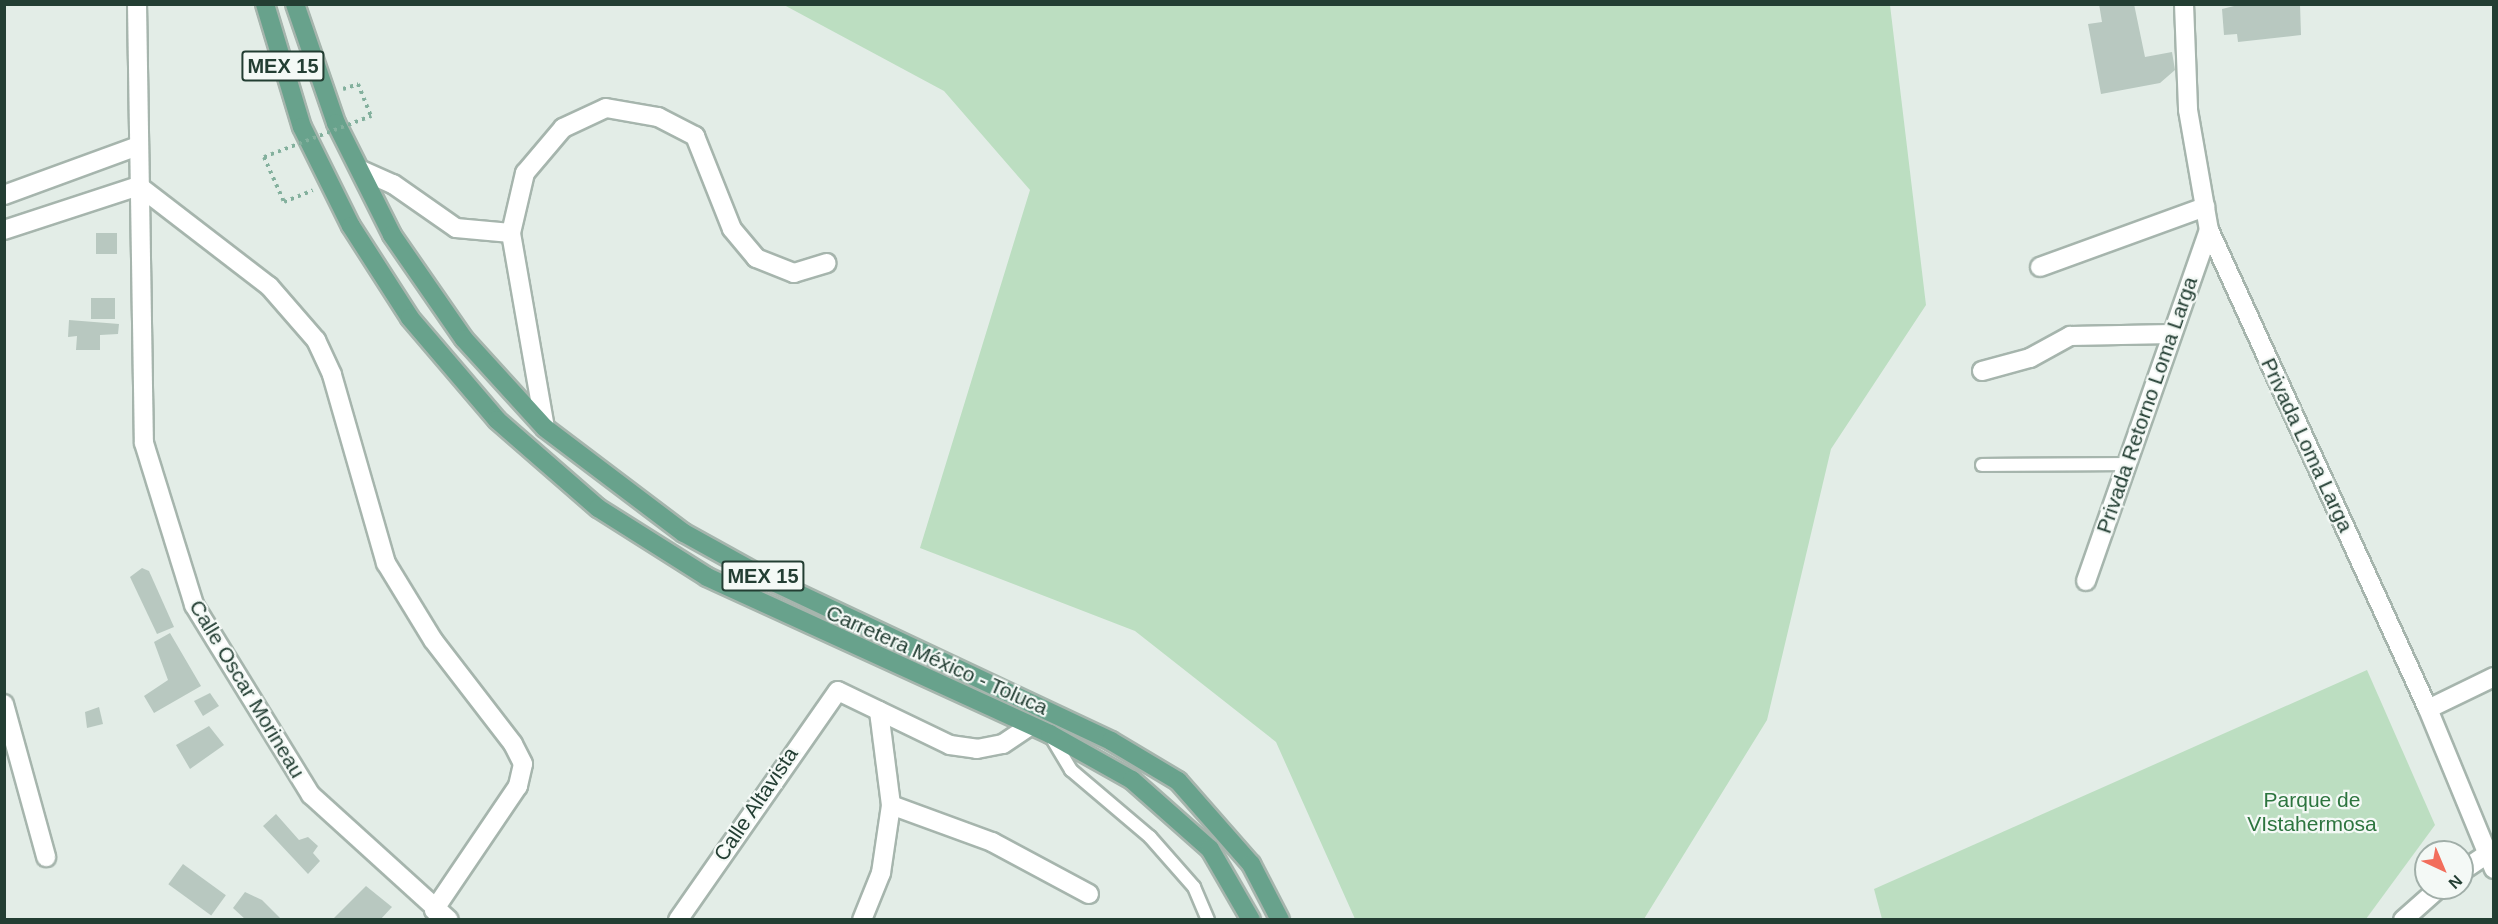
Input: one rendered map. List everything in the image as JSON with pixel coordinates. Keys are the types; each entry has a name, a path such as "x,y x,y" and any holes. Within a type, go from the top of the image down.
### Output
{"main road":[{"name":"Carretera México - Toluca","path":"265,4 302,127 327,184 379,271 440,355 497,420 598,508 656,548 746,597 1028,727 1050,734 1123,775 1186,824 1221,864 1251,920"},
{"name":"Carretera México - Toluca","path":"295,4 325,96 392,235 464,339 545,428 695,538 768,579 1111,741 1178,781 1251,864 1280,920"}],"street":[{"name":"Calle Oscar Morineau","path":"137,4 144,443 194,605 310,795 441,915"},
{"name":"Privada Loma Larga","path":"2184,4 2188,110 2209,230 2428,709 2490,861"},
{"path":"545,428 511,233 525,173 563,128 606,108 658,117 695,136 732,229 756,258 794,273 827,263"},
{"path":"4,195 138,146"},
{"path":"361,170 393,184 456,228 511,233"},
{"path":"4,230 139,186 269,286 316,340 332,375 386,563 433,640 513,744 523,764 518,786 441,915"},
{"path":"2040,267 2205,207"},
{"name":"Privada Retorno Loma Larga","path":"2086,581 2209,230"},
{"path":"1982,371 2030,358 2070,336 2172,334"},
{"path":"2428,709 2493,677"},
{"name":"Calle Altavista","path":"678,920 838,691 879,711"},
{"path":"4,704 46,857"},
{"path":"879,711 950,745 977,749 1003,744 1028,727"},
{"path":"862,920 881,873 891,806 879,711"},
{"path":"891,806 992,843 1089,894"},
{"path":"2474,867 2490,861"},
{"path":"2403,920 2426,900"}],"lane":[{"path":"1982,465 2127,464"},
{"path":"1050,734 1071,770 1150,837 1194,887 1208,920"}],"path":[{"path":"327,184 284,202 264,157 371,116 358,84"}],"green space":[{"path":"784,5 1890,5 1926,305 1831,449 1767,720 1644,919 1355,919 1276,742 1135,631 920,548 1030,190 944,91"},
{"name":"Parque de VIstahermosa","path":"2367,670 2435,825 2424,840 2414,840 2414,854 2366,919 1882,919 1874,889"}],"building":[{"path":"2099,4 2134,4 2145,57 2172,52 2175,70 2160,83 2101,94 2088,24 2102,22"},
{"path":"2242,4 2300,4 2301,35 2238,42 2237,34 2224,35 2222,9"},
{"path":"96,233 117,233 117,254 96,254"},
{"path":"91,298 115,298 115,319 91,319"},
{"path":"69,320 119,324 118,334 100,335 100,350 76,350 77,336 68,337"},
{"path":"142,568 149,571 174,627 157,634 130,577"},
{"path":"170,633 201,686 154,713 144,696 168,680 154,642"},
{"path":"210,693 219,706 203,716 194,701"},
{"path":"99,707 103,724 87,728 85,712"},
{"path":"209,726 224,745 190,769 176,745"},
{"path":"276,814 299,840 308,837 318,846 313,853 320,861 308,874 263,826"},
{"path":"183,864 226,895 211,915 168,884"},
{"path":"366,886 392,907 380,920 332,920"},
{"path":"245,892 262,900 282,920 246,920 233,908"}]}
